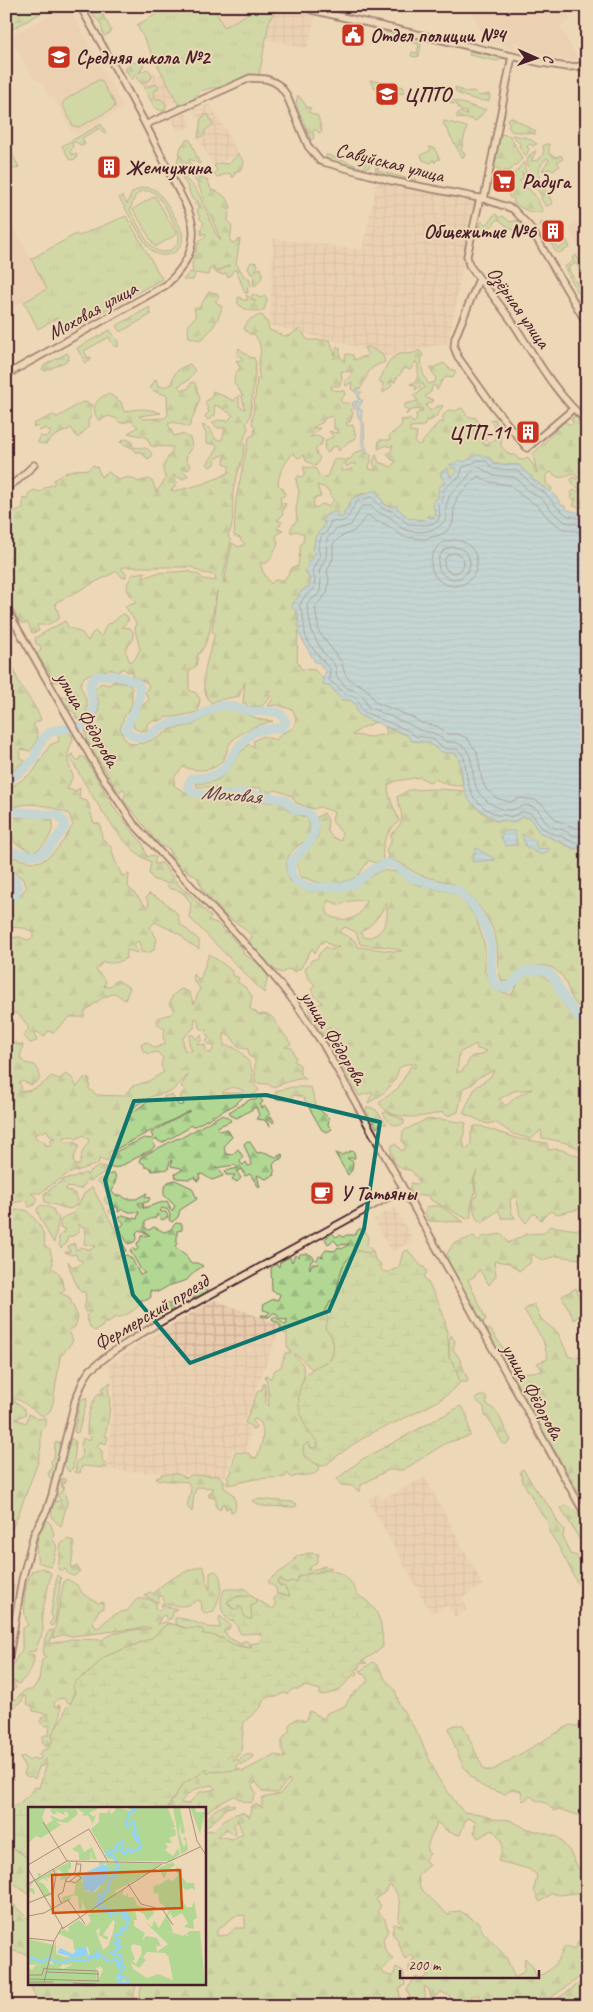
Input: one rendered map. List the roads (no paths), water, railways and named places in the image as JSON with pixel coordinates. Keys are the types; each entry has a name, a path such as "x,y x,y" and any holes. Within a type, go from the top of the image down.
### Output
{"street":[{"name":"Моховая улица","path":"6,375 156,292 176,276 191,249 194,235 190,217 147,124 80,6"},
{"path":"306,6 312,10 512,56 567,67 587,66"},
{"name":"Озёрная улица","path":"512,56 482,198 467,256 469,265 514,324 557,390 573,409 587,421"},
{"name":"Савуйская улица","path":"147,124 250,78 266,79 274,82 286,94 308,146 320,161 392,181 482,198 505,205 522,217 539,240 587,324"},
{"path":"479,278 455,338 454,347 458,357 493,406 528,448 573,409"},
{"path":"6,488 18,480 34,464"},
{"name":"улица Фёдорова","path":"6,608 101,775 133,824 262,962 296,1004 323,1044 587,1518"},
{"name":"Фермерский проезд","path":"6,1674 22,1580 31,1544 52,1495 75,1401 90,1370 111,1353 155,1325 403,1189"}],"water":[{"path":"357,388 357,392 362,392 359,395 360,400 363,400 358,408 362,410 361,420 364,423 365,446 368,453 366,454 362,446 362,423 358,417 356,404 354,405 354,410 352,403 358,402 358,395 354,391"},
{"path":"478,455 490,458 495,464 519,465 534,481 554,494 566,509 582,513 587,517 587,842 584,847 575,849 539,832 530,818 522,817 512,823 505,820 496,821 473,804 465,791 461,766 455,753 441,751 430,743 412,741 407,735 362,717 357,712 356,705 350,700 342,700 330,686 323,684 326,671 320,663 315,662 298,632 301,628 298,627 298,613 292,607 301,591 305,587 309,588 310,579 305,571 308,567 308,561 312,560 311,556 316,554 313,551 316,535 323,528 325,522 322,521 327,514 337,511 337,518 343,517 351,500 371,491 376,491 385,505 392,507 397,505 397,508 409,519 425,520 429,515 430,518 434,518 436,515 433,505 434,500 438,498 439,487 445,483 440,473 448,468 450,477 456,473 456,468 452,468 450,464 455,464 458,460 465,462"},
{"path":"505,831 515,831 517,844 506,846 500,836"},
{"path":"522,834 536,841 536,848 550,849 542,855 526,847"},
{"path":"476,848 496,860 472,862"}],"waterway":[{"name":"Моховая","path":"6,783 33,761 43,738 52,731 81,726 90,718 94,708 90,685 96,676 118,676 139,684 138,702 126,730 138,737 148,736 169,724 189,721 210,709 224,705 250,711 280,713 286,722 283,727 254,732 242,743 227,765 216,775 192,778 188,785 192,792 230,796 243,793 285,800 295,810 304,811 310,815 315,824 314,833 309,843 291,862 291,874 296,881 309,887 343,887 355,883 386,863 395,866 414,879 458,890 473,906 484,923 492,946 492,976 496,986 507,988 526,970 542,970 552,975 565,999 587,1028"},
{"name":"Моховая","path":"6,811 57,815 63,820 65,827 46,851 41,854 28,855 6,850"},
{"name":"Моховая","path":"6,875 16,881 18,888 15,896 6,897"}],"place":[{"name":"Отдел полиции №4","path":"353,35"},
{"name":"Средняя школа №2","path":"59,57"},
{"name":"ЦПТО","path":"387,94"},
{"name":"Жемчужина","path":"109,167"},
{"name":"Радуга","path":"504,181"},
{"name":"Общежитие №6","path":"553,231"},
{"name":"ЦТП-11","path":"528,432"},
{"name":"У Татьяны","path":"322,1193"}]}
